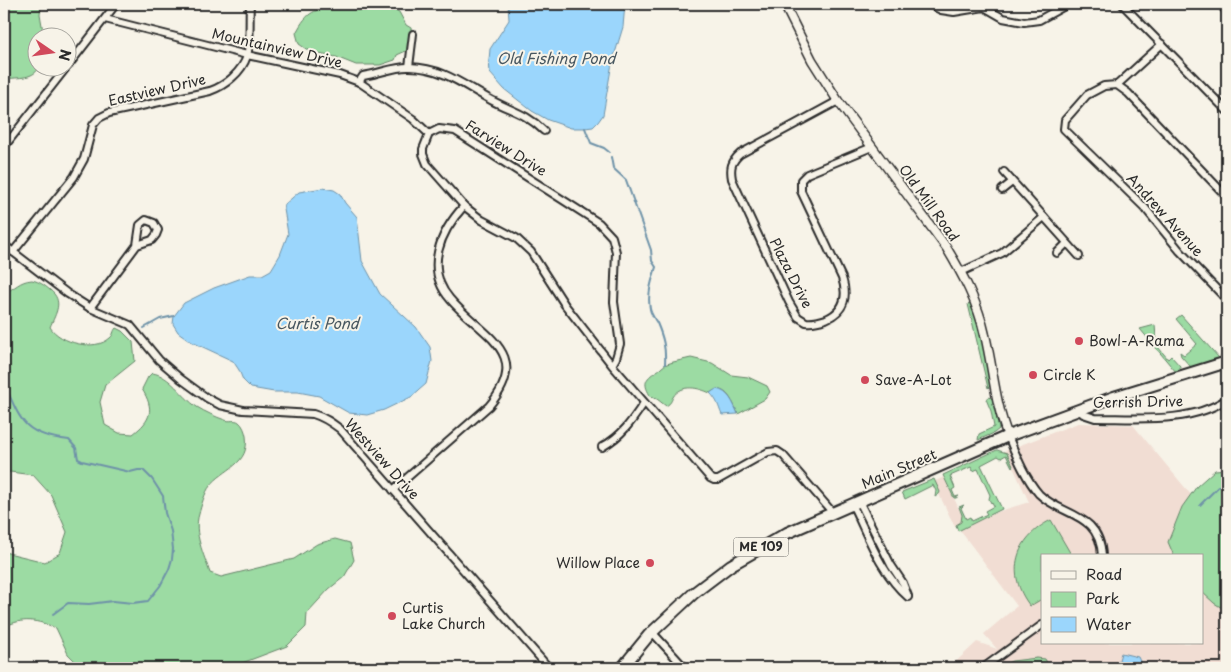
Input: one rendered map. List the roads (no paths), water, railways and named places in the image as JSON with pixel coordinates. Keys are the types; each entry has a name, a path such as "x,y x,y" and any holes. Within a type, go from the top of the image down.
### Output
{"highway":[{"name":"Main Street","path":"622,668 652,632 694,593 731,565 780,537 1008,436 1079,410 1227,362"}],"street":[{"path":"78,53 116,4"},
{"path":"247,55 250,4"},
{"name":"Old Mill Road","path":"784,4 812,60 838,101 946,247 961,272 971,292 984,329 996,391 1008,436"},
{"path":"929,4 941,10 954,12 985,6 1004,18 1018,22 1044,17 1068,4"},
{"path":"1122,4 1131,7 1162,44 1227,111"},
{"path":"1220,4 1227,12"},
{"name":"Mountainview Drive","path":"105,19 358,82 413,119 429,134"},
{"path":"409,67 413,34"},
{"path":"1162,44 1117,85 1128,92 1227,197"},
{"name":"Eastview Drive","path":"13,252 47,212 82,164 91,130 99,118 109,113 216,89 231,78 247,55"},
{"path":"358,82 363,76 409,67 434,71 459,80 492,101 525,115 544,131"},
{"path":"4,147 58,78"},
{"name":"Andrew Avenue","path":"1117,85 1104,86 1087,94 1068,116 1063,126 1067,133 1145,208 1180,251 1227,300"},
{"name":"Plaza Drive","path":"838,101 740,154 735,158 731,168 732,179 789,302 798,317 806,322 820,321 835,315 843,305 846,293 842,278 801,191 801,180 806,174 872,147"},
{"name":"Farview Drive","path":"429,134 439,129 455,131 599,222 606,229 612,237 616,252 614,302 620,340 618,354 612,365"},
{"path":"429,134 423,149 424,158 432,170 464,206 484,221 513,236 531,252 565,305 612,365 711,479 717,480 768,452 777,451 783,455 833,513"},
{"path":"1004,172 1079,256"},
{"path":"1002,190 1012,182"},
{"path":"393,490 489,406 499,393 505,378 504,360 498,345 489,333 449,298 443,289 437,272 436,257 440,242 450,223 464,206"},
{"path":"961,272 1002,253 1044,217"},
{"path":"1057,253 1067,243"},
{"name":"Westview Drive","path":"4,245 68,294 90,308 130,325 159,360 207,398 220,405 243,410 309,413 327,420 340,429 549,668"},
{"path":"90,308 138,245"},
{"name":"Gerrish Drive","path":"1079,410 1083,414 1095,418 1173,416 1207,409 1226,402"},
{"path":"602,447 624,432 644,403"},
{"path":"1008,436 1033,486 1044,498 1074,513 1085,521 1097,536 1102,554"},
{"path":"856,503 903,583 908,597 897,588 884,568 856,503"},
{"path":"983,668 1041,626"},
{"path":"652,632 686,668"}],"water":[{"name":"Old Fishing Pond","path":"508,4 625,4 623,27 612,63 603,115 593,127 571,128 548,120 532,111 504,89 490,73 490,49 509,20"},
{"name":"Curtis Pond","path":"323,188 334,190 340,194 357,217 362,261 380,294 416,327 430,347 432,361 426,384 411,397 384,410 367,415 349,413 319,396 298,392 274,392 251,388 243,380 233,361 192,342 178,332 173,324 174,316 184,303 214,288 250,275 262,275 271,270 280,255 288,234 285,204 299,192"},
{"path":"716,389 727,395 738,414 722,415 710,393"},
{"path":"1121,653 1138,657 1143,668 1125,668 1119,660"}],"waterway":[{"path":"585,128 591,143 609,152"},
{"path":"611,157 613,168 626,180 651,250 652,261 656,267 650,287 649,303 651,313 662,338 665,364"},
{"path":"144,328 160,319 174,316"},
{"path":"4,383 15,407 26,424 42,434 69,440 76,448 78,459 130,472 143,470 152,479 163,496 165,513 171,531 173,549 169,569 160,586 148,601 133,603 113,601 89,604 68,603 53,614"},
{"path":"1200,505 1218,487 1227,483"}],"place":[{"name":"Bowl-A-Rama","path":"1079,341"},
{"name":"Circle K","path":"1033,375"},
{"name":"Save-A-Lot","path":"865,380"},
{"name":"Willow Place","path":"650,563"},
{"name":"Curtis Lake Church","path":"392,616"}]}
